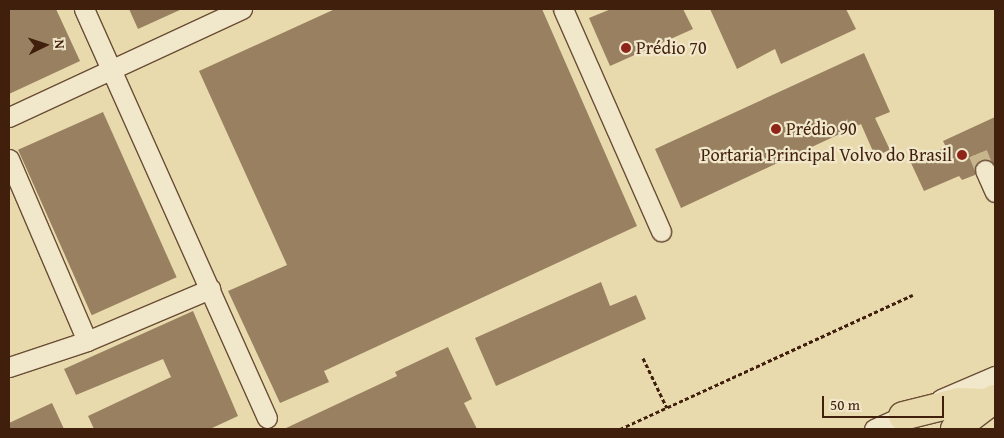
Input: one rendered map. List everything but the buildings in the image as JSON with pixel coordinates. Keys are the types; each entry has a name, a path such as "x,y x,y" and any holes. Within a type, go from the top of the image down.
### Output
{"highway":[{"path":"903,416 959,402 992,401"},
{"path":"954,429 992,401"}],"street":[{"path":"84,9 267,418"},
{"path":"9,117 242,9"},
{"path":"569,11 661,231"},
{"path":"9,159 87,341"},
{"path":"985,170 995,192"},
{"path":"9,367 87,341 210,289"},
{"path":"874,429 995,376"}],"path":[{"path":"620,429 913,295"},
{"path":"643,358 667,408"}],"tunnel":[{"path":"978,153 985,170"}],"place":[{"name":"Prédio 70","path":"626,48"},
{"name":"Prédio 90","path":"776,129"},
{"name":"Portaria Principal Volvo do Brasil","path":"962,155"}]}
